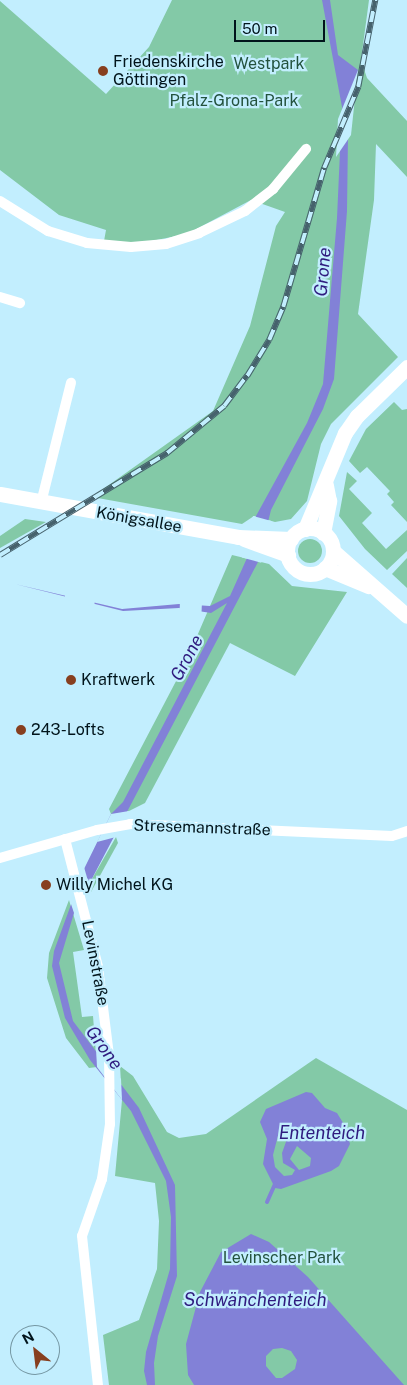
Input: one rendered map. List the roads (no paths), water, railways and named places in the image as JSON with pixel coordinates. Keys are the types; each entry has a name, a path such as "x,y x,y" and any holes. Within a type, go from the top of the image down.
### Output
{"street":[{"path":"0,201 48,231 87,243 131,247 166,244 199,233 245,211 273,189 306,149"},
{"path":"0,297 20,303"},
{"path":"333,551 325,568 318,573 304,574 294,567 288,555 291,539 305,529 326,485 335,454 350,424 407,367"},
{"path":"41,503 71,383"},
{"path":"323,533 329,501 326,485"},
{"name":"Königsallee","path":"0,494 41,503 272,543 291,539"},
{"path":"305,529 323,533 330,541 333,551 407,616"},
{"name":"Königsallee","path":"272,543 288,555"},
{"path":"325,568 374,588"},
{"name":"Stresemannstraße","path":"0,858 65,838 122,825 392,836 407,832"},
{"name":"Levinstraße","path":"65,838 98,966 109,1055 110,1124 102,1179 82,1236 98,1385"}],"water":[{"path":"322,0 330,0 338,55 358,70 348,136 347,211 334,379 323,409 271,510 258,562 74,913 59,963 73,1021 139,1108 175,1185 177,1276 158,1336 154,1363 155,1385 147,1385 144,1371 146,1352 170,1269 171,1217 166,1181 131,1111 90,1060 65,1018 52,966 54,951 84,869 111,814 123,802 227,603 211,613 179,608 123,611 15,584 122,609 179,604 210,606 230,596 247,558 256,516 307,423 323,384 337,218 342,107"},
{"name":"Ententeich","path":"306,1092 312,1093 325,1108 337,1113 345,1126 350,1144 339,1166 331,1171 281,1189 275,1188 263,1164 267,1139 260,1122 266,1109","holes":["280,1128 285,1130 287,1139 282,1153 283,1163 295,1170 292,1175 284,1176 275,1167 273,1155","297,1146 311,1158 310,1166 299,1170 290,1159"]},
{"name":"Schwänchenteich","path":"251,1234 269,1242 308,1277 404,1385 194,1385 188,1375 186,1344 200,1292 221,1252","holes":["282,1348 291,1351 297,1360 295,1369 282,1378 276,1378 266,1366 266,1356 273,1349"]}],"waterway":[{"path":"267,1202 275,1184"}],"railway":[{"path":"0,555 167,453 224,406 247,376 269,340 283,307 324,168 358,87 375,0"}],"place":[{"name":"Friedenskirche Göttingen","path":"103,71"},
{"name":"Kraftwerk","path":"71,680"},
{"name":"243-Lofts","path":"21,730"},
{"name":"Willy Michel KG","path":"46,885"}],"park label":[{"name":"Westpark","path":"269,64"},
{"name":"Pfalz-Grona-Park","path":"234,101"},
{"name":"Levinscher Park","path":"282,1258"}],"water label":[{"name":"Grone","path":"323,272"},
{"name":"Grone","path":"187,658"},
{"name":"Grone","path":"104,1048"}]}
